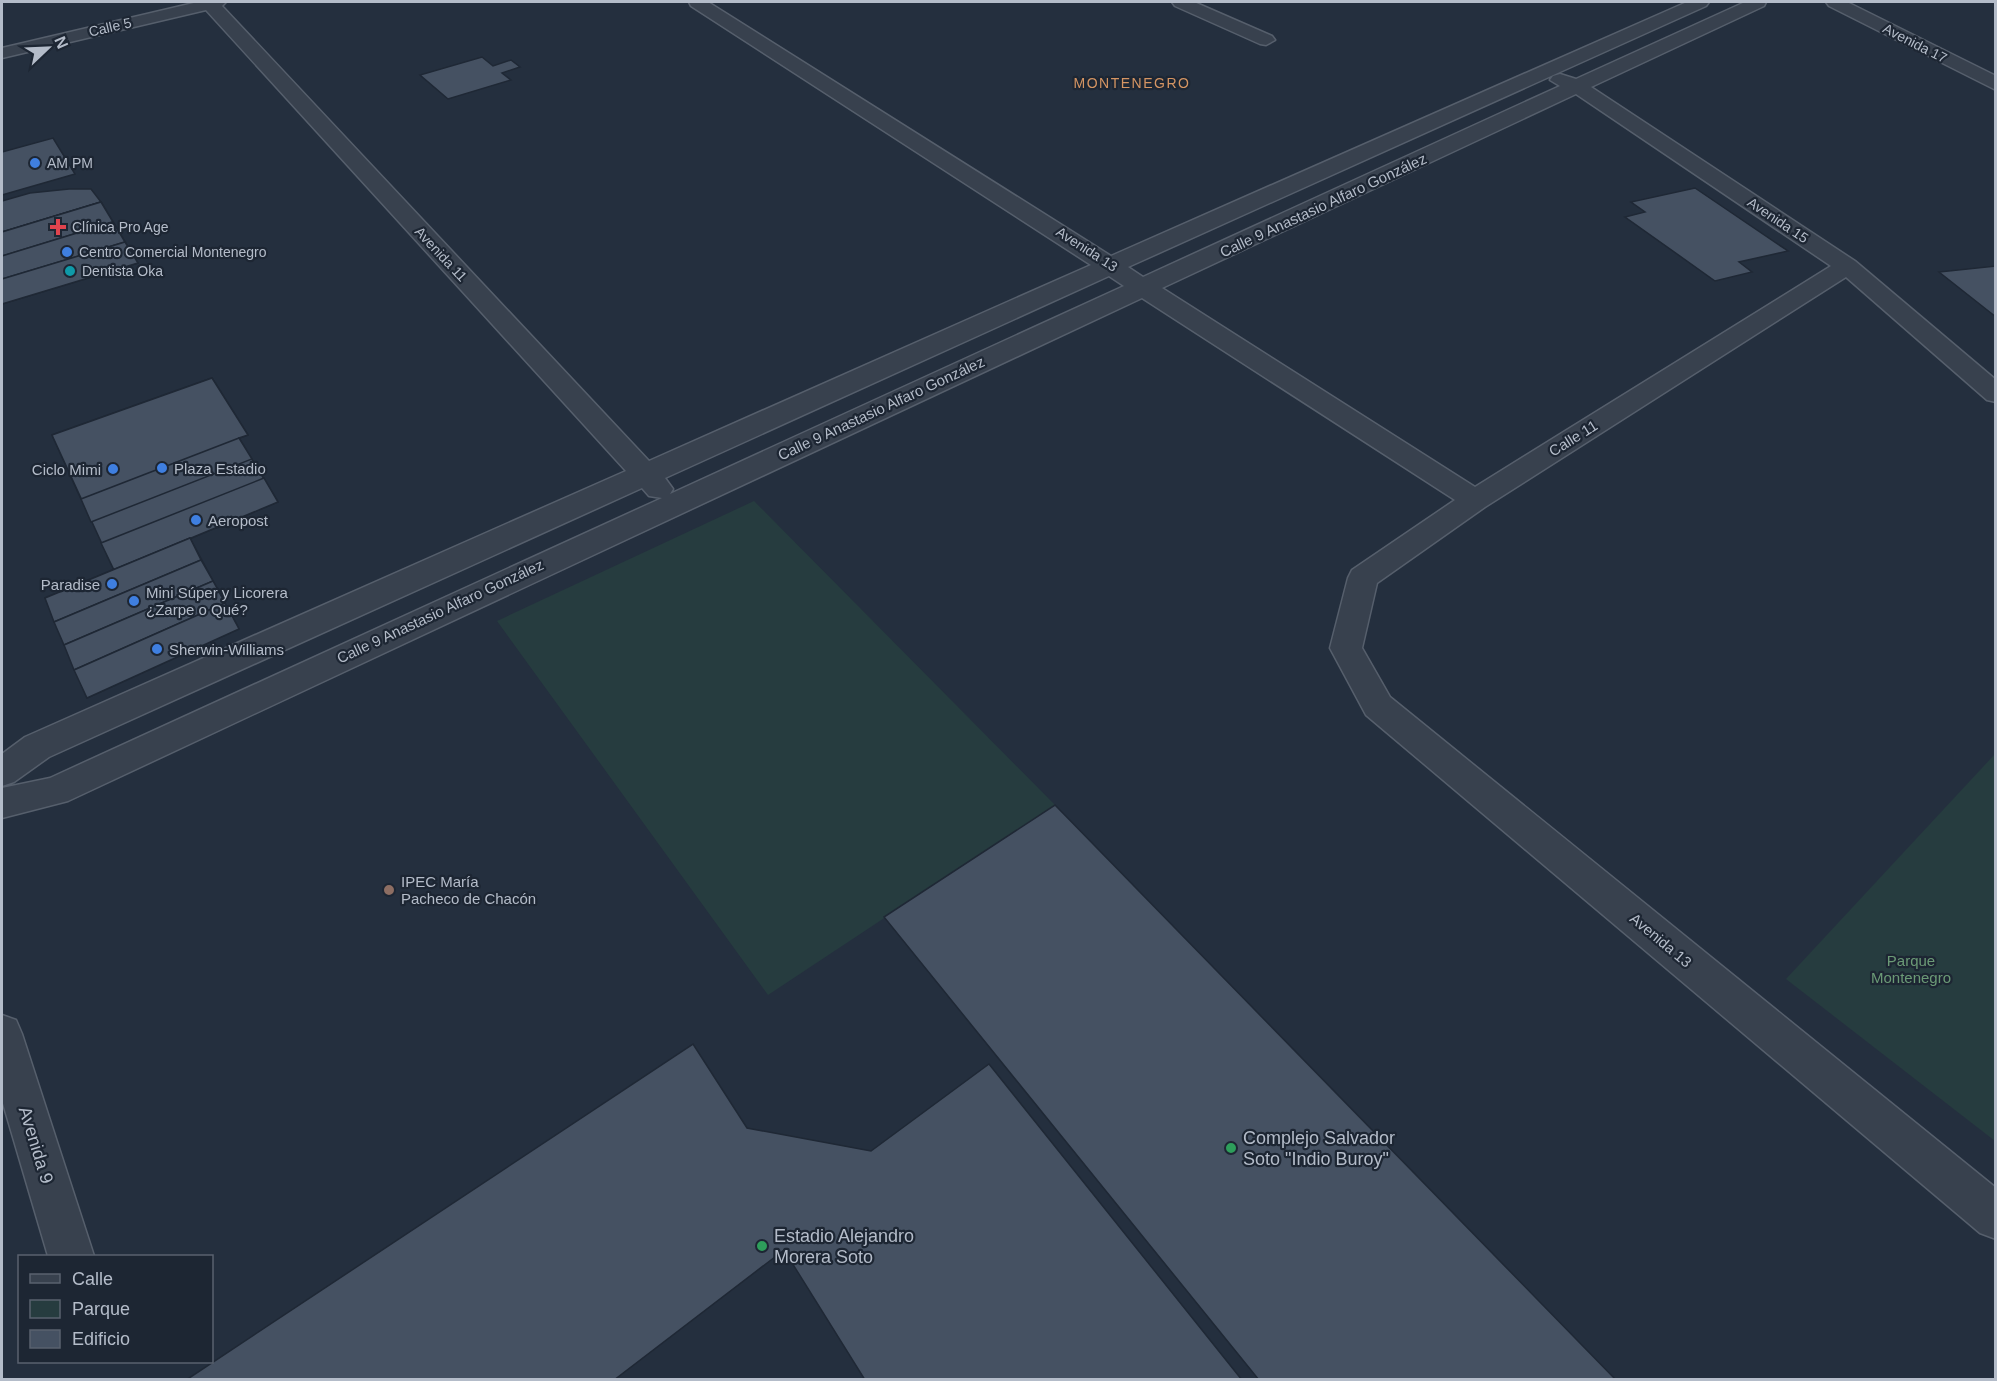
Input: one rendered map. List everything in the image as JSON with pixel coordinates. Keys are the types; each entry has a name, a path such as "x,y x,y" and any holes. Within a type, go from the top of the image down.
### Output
{"street":[{"name":"Avenida 13","path":"697,2 1114,266 1475,500"},
{"path":"1181,2 1266,40"},
{"name":"Calle 9 Anastasio Alfaro González","path":"2,772 37,747 1700,2"},
{"name":"Calle 9 Anastasio Alfaro González","path":"2,803 56,791 1758,2"},
{"name":"Avenida 17","path":"1835,2 1995,84"},
{"name":"Calle 5","path":"2,53 214,3"},
{"name":"Avenida 11","path":"214,3 673,503"},
{"name":"Avenida 15","path":"1542,72 1577,86 1847,266 1995,394"},
{"name":"Calle 11","path":"1346,648 1363,578 1475,500 1847,266"},
{"name":"Avenida 13","path":"1346,648 1378,706 1995,1217"},
{"name":"Avenida 9","path":"2,1034 69,1255"}],"green space":[{"path":"754,501 1055,805 768,995 497,621"},
{"name":"Parque Montenegro","path":"1995,754 1995,1141 1786,979"}],"building":[{"path":"482,57 493,66 511,60 520,67 502,73 511,80 448,99 420,75"},
{"name":"AM PM","path":"53,138 75,174 2,195 2,152"},
{"path":"1695,188 1788,251 1739,262 1752,272 1715,281 1625,217 1645,212 1631,202"},
{"path":"91,189 101,202 2,232 2,201 30,193"},
{"name":"Centro Comercial Montenegro","path":"101,202 138,263 2,304 2,232"},
{"name":"Clínica Pro Age","path":"101,202 113,222 2,256 2,232"},
{"path":"113,222 125,242 2,279 2,256"},
{"name":"Dentista Oka","path":"125,242 138,263 2,304 2,279"},
{"path":"1996,266 1996,317 1939,272"},
{"name":"Ciclo Mimi","path":"212,378 248,435 81,499 52,435"},
{"name":"Plaza Estadio","path":"212,378 248,435 239,438 278,502 114,570 52,435"},
{"path":"239,438 252,459 91,522 81,499"},
{"name":"Aeropost","path":"264,478 278,502 114,570 101,543"},
{"path":"190,538 239,629 87,698 45,598"},
{"name":"Paradise","path":"190,538 201,560 54,622 45,598"},
{"name":"Mini Súper y Licorera ¿Zarpe o Qué?","path":"201,560 213,581 64,645 54,622"},
{"path":"213,581 225,603 74,670 64,645"},
{"name":"Sherwin-Williams","path":"225,603 239,629 87,698 74,670"},
{"name":"Complejo Salvador Soto \"Indio Buroy\"","path":"1055,805 1616,1380 1259,1380 884,917"},
{"name":"Estadio Alejandro Morera Soto","path":"693,1044 747,1128 871,1151 989,1064 1242,1380 865,1380 784,1250 614,1380 186,1380"}],"place":[{"name":"AM PM","path":"35,163"},
{"name":"Clínica Pro Age","path":"58,227"},
{"name":"Centro Comercial Montenegro","path":"67,252"},
{"name":"Dentista Oka","path":"70,271"},
{"name":"Plaza Estadio","path":"162,468"},
{"name":"Ciclo Mimi","path":"113,469"},
{"name":"Aeropost","path":"196,520"},
{"name":"Paradise","path":"112,584"},
{"name":"Mini Súper y Licorera ¿Zarpe o Qué?","path":"134,601"},
{"name":"Sherwin-Williams","path":"157,649"},
{"name":"IPEC María Pacheco de Chacón","path":"389,890"},
{"name":"Complejo Salvador Soto \"Indio Buroy\"","path":"1231,1148"},
{"name":"Estadio Alejandro Morera Soto","path":"762,1246"}],"district":[{"name":"MONTENEGRO","path":"1132,83"}]}
